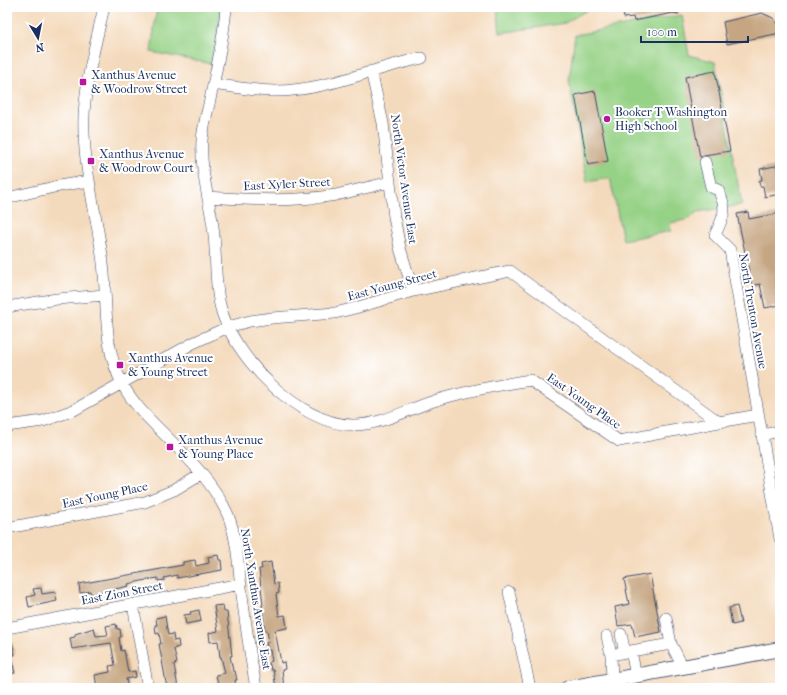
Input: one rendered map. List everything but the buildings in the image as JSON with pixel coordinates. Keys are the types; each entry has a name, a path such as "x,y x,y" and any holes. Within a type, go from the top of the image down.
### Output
{"main road":[{"path":"568,688 780,649"}],"street":[{"name":"North Xanthus Avenue East","path":"104,7 86,92 84,138 88,180 102,254 107,329 111,353 122,384 144,413 202,473 220,498 235,536 256,688"},
{"name":"East Young Place","path":"226,7 214,84 202,140 204,176 214,228 220,305 228,328 241,349 266,379 280,392 309,413 325,420 353,425 384,420 438,400 530,380 619,441 719,422"},
{"path":"214,84 254,90 294,90 318,87 422,58"},
{"name":"North Victor Avenue East","path":"371,71 383,124 400,248 412,291"},
{"name":"North Trenton Avenue","path":"705,162 711,187 718,190 725,208 722,221 715,235 730,250 780,539"},
{"path":"7,198 54,186 88,180"},
{"name":"East Xyler Street","path":"208,197 276,200 302,198 336,195 390,182"},
{"name":"East Young Street","path":"7,426 26,424 62,416 122,384 193,343 228,328 250,321 335,313 412,291 510,271 719,422"},
{"path":"7,307 57,299 104,295"},
{"path":"719,422 758,415"},
{"path":"762,435 780,431"},
{"name":"East Young Place","path":"7,528 145,502 174,490 202,473"},
{"name":"East Zion Street","path":"7,628 241,584"},
{"path":"509,592 530,688"},
{"path":"132,605 148,688"},
{"path":"666,618 671,644 683,667"},
{"path":"621,634 636,676"},
{"path":"607,636 611,655 612,680"},
{"path":"611,655 671,644"}],"green space":[{"path":"157,7 222,7 212,64 151,52"},
{"path":"497,7 592,7 565,23 500,33"},
{"path":"682,15 689,55 715,62 742,205 697,212 690,219 670,223 671,231 623,240 610,178 587,182 569,80 575,35"}],"place":[{"name":"Xanthus Avenue & Woodrow Street","path":"83,82"},
{"name":"Booker T Washington High School","path":"607,119"},
{"name":"Xanthus Avenue & Woodrow Court","path":"91,161"},
{"name":"Xanthus Avenue & Young Street","path":"120,365"},
{"name":"Xanthus Avenue & Young Place","path":"170,447"}]}
